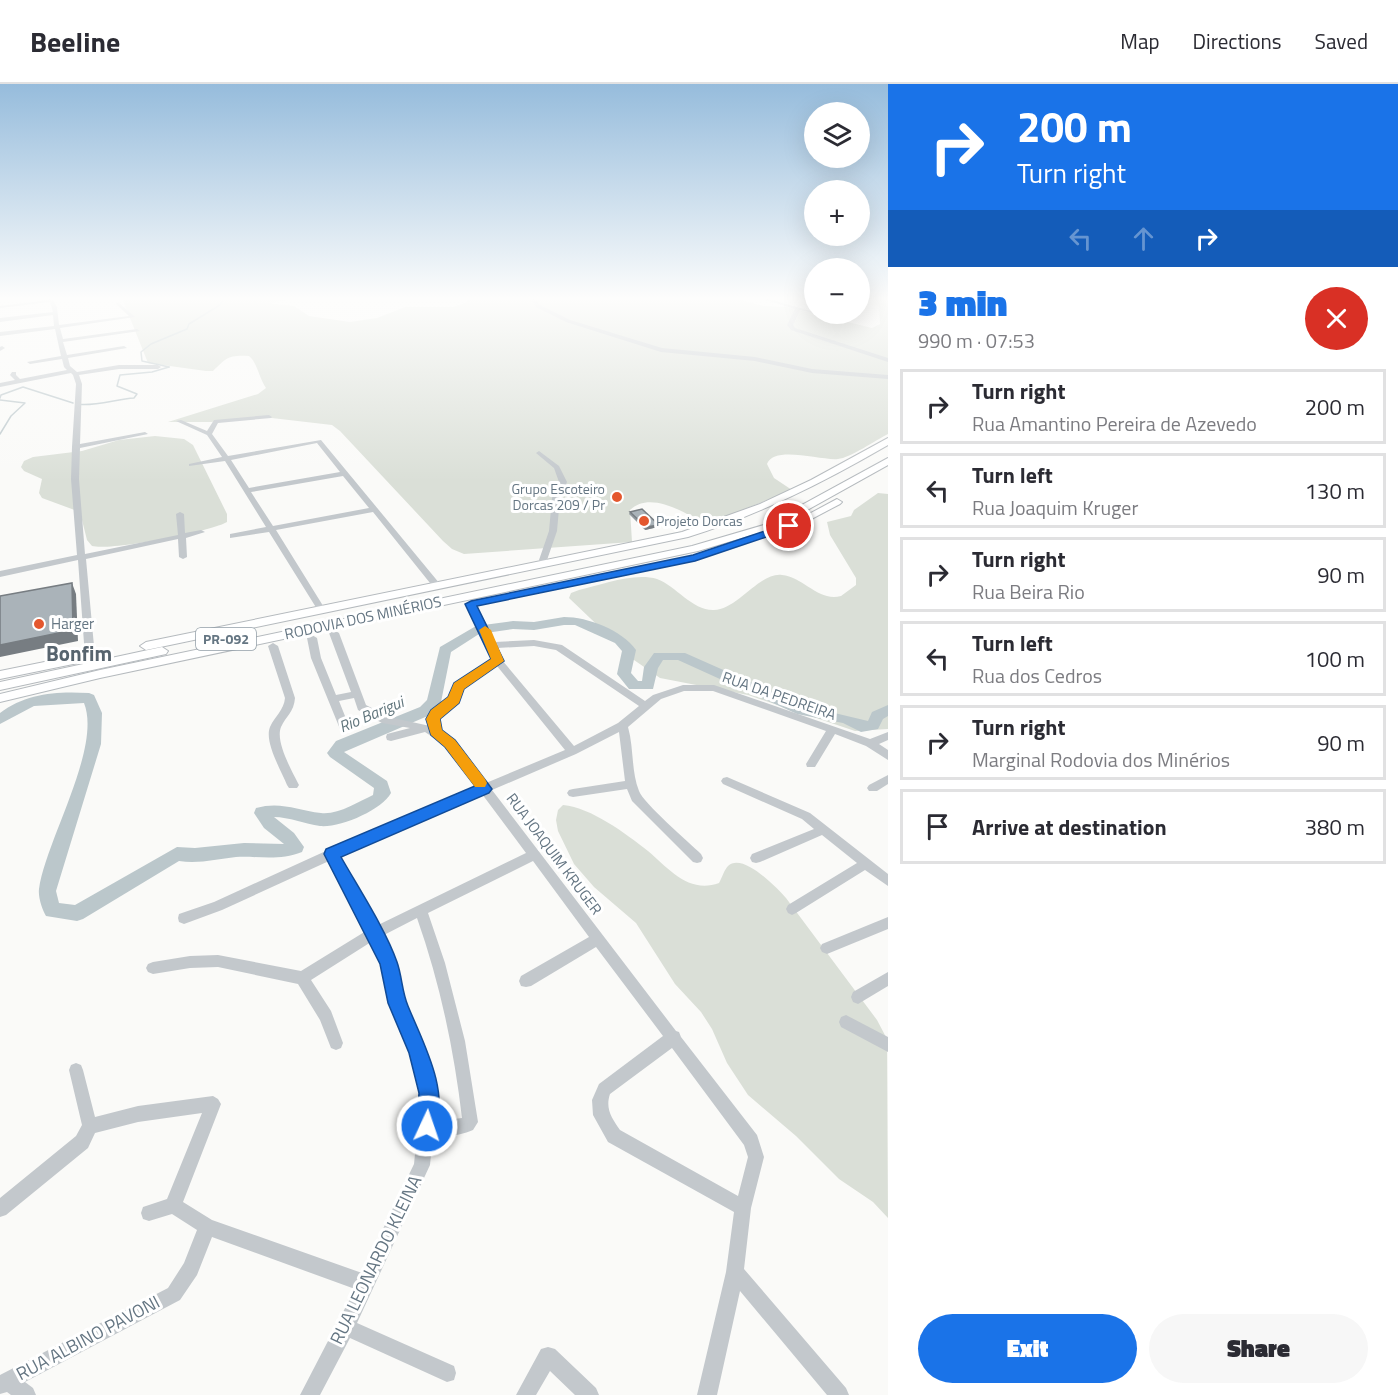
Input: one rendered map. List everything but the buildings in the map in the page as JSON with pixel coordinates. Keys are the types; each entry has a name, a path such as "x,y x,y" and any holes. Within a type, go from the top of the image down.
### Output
{"main road":[{"path":"0,675 684,535 733,520 800,492 888,441"},
{"name":"RODOVIA DOS MINÉRIOS","path":"0,686 691,544 737,530 786,510 831,487 888,452"},
{"name":"RODOVIA DOS MINÉRIOS","path":"0,698 100,674 556,578 746,535 803,510 888,461"},
{"path":"100,674 221,657 673,563 736,546 805,519 888,472"},
{"path":"733,520 786,510"}],"street":[{"path":"30,362 49,359"},
{"path":"65,359 79,384 75,479 90,657"},
{"path":"756,359 812,371 888,377"},
{"path":"0,385 119,367 159,367"},
{"path":"14,373 13,375 19,382"},
{"path":"209,434 216,421 269,417"},
{"path":"179,421 209,434 228,458 321,609"},
{"path":"75,447 145,434"},
{"path":"191,465 317,440 437,586"},
{"path":"539,453 557,467 563,482 556,498 553,531 543,560 545,564"},
{"path":"248,490 346,473"},
{"path":"233,536 375,509"},
{"path":"180,514 183,557"},
{"path":"0,574 82,558 127,545 201,532"},
{"path":"471,604 498,661 572,751"},
{"name":"RUA JOAQUIM KRUGER","path":"334,633 362,707 386,720 431,730 450,743 751,1141 756,1157 742,1208 735,1272 707,1395"},
{"path":"308,639 344,726"},
{"path":"492,645 530,643 560,647 644,705"},
{"path":"273,646 290,698 289,707 274,728 274,741 293,785"},
{"path":"391,737 431,730 435,713 454,700 458,686 498,661"},
{"name":"RUA DA PEDREIRA","path":"184,918 218,906 332,854 572,751 622,726 644,705 682,688 714,688 870,743 888,756"},
{"path":"333,699 356,694"},
{"path":"622,726 630,784 636,798 698,858"},
{"path":"811,764 832,730"},
{"path":"870,743 888,736"},
{"path":"873,788 888,779"},
{"path":"728,781 806,816 888,881"},
{"path":"573,793 599,787 630,784"},
{"path":"756,858 823,830"},
{"name":"RUA LEONARDO KLEINA","path":"310,1395 346,1327 364,1283 422,1165 429,1093 424,1073 397,1003 389,963 332,854"},
{"path":"153,968 190,962 219,962 302,978 374,933 534,855"},
{"path":"792,909 867,864"},
{"path":"420,911 434,947 450,1003 463,1062 470,1122 468,1125 438,1129 427,1126"},
{"path":"827,948 888,923"},
{"path":"526,981 597,939"},
{"path":"302,978 326,1016 336,1042"},
{"path":"858,997 888,978"},
{"path":"846,1022 888,1045"},
{"path":"674,1037 604,1089 600,1100 601,1115 614,1136 742,1208"},
{"path":"0,1209 82,1142 90,1126 76,1070"},
{"path":"90,1126 129,1116 213,1104 174,1205"},
{"path":"149,1213 174,1205"},
{"path":"174,1205 207,1227 364,1283"},
{"name":"RUA ALBINO PAVONI","path":"4,1383 174,1294 191,1269 207,1227"},
{"path":"735,1272 839,1395"},
{"path":"346,1327 447,1373"},
{"path":"526,1395 548,1356 589,1395"},
{"path":"4,1383 26,1395"}],"shaded area":[{"path":"146,359 226,359 213,371 148,363"},
{"path":"252,359 888,359 888,434 843,458 779,455 771,458 767,464 774,478 792,490 705,525 679,510 648,502 638,504 630,510 632,542 464,554 452,549 443,541 332,425 263,417 211,422 168,422 258,394 266,388"},
{"path":"155,436 184,439 193,445 227,514 227,522 201,531 160,540 119,546 92,546 87,540 80,512 42,498 39,493 42,479 24,471 21,467 24,461 33,457 82,451 119,440"},
{"path":"878,493 888,494 888,729 855,731 748,695 660,678 634,660 569,598 571,593 607,582 648,577 664,582 698,606 713,610 731,605 765,579 782,575 797,580 825,596 841,596 856,585 856,578 830,535 827,522 851,516 854,510"},
{"path":"563,805 585,811 608,822 680,878 689,882 708,886 719,883 728,866 734,863 742,864 759,873 786,898 877,1020 887,1039 888,1218 873,1202 839,1179 796,1136 748,1095 727,1063 712,1029 701,1012 675,984 636,923 594,887 574,864 558,831 556,820 558,810"}],"waterway":[{"path":"78,404 134,398 137,394 117,386 120,375 152,372 169,367 142,359"},
{"path":"0,398 1,395 23,387 73,403"},
{"path":"0,400 25,403 11,416 0,434"},
{"name":"Rio Barigui","path":"0,719 23,704 62,697 89,698 95,713 93,744 47,891 52,910 77,913 177,854 203,855 235,850 277,852 296,847 265,819 262,813 276,810 323,820 351,813 379,799 383,793 381,785 335,753 341,745 425,711 434,702 445,650 476,630 577,621 620,640 629,650 624,674 634,686 648,686 651,667 659,656 680,656 802,710 847,719 861,727 873,725 877,716 888,710"}],"slow traffic":[{"path":"480,783 450,743 435,732 433,719 435,713 454,700 458,686 498,661 485,630"}],"place":[{"name":"Grupo Escoteiro Dorcas 209 / Pr","path":"617,497"},
{"name":"Projeto Dorcas","path":"644,521"},
{"name":"Harger","path":"39,624"}],"district":[{"name":"Bonfim","path":"79,654"}],"route":[{"path":"427,1126 429,1093 418,1053 397,1003 389,963 332,854 484,789 450,743 435,732 433,719 435,713 454,700 458,686 498,661 482,623 471,604 695,558 736,546 789,526"}]}
